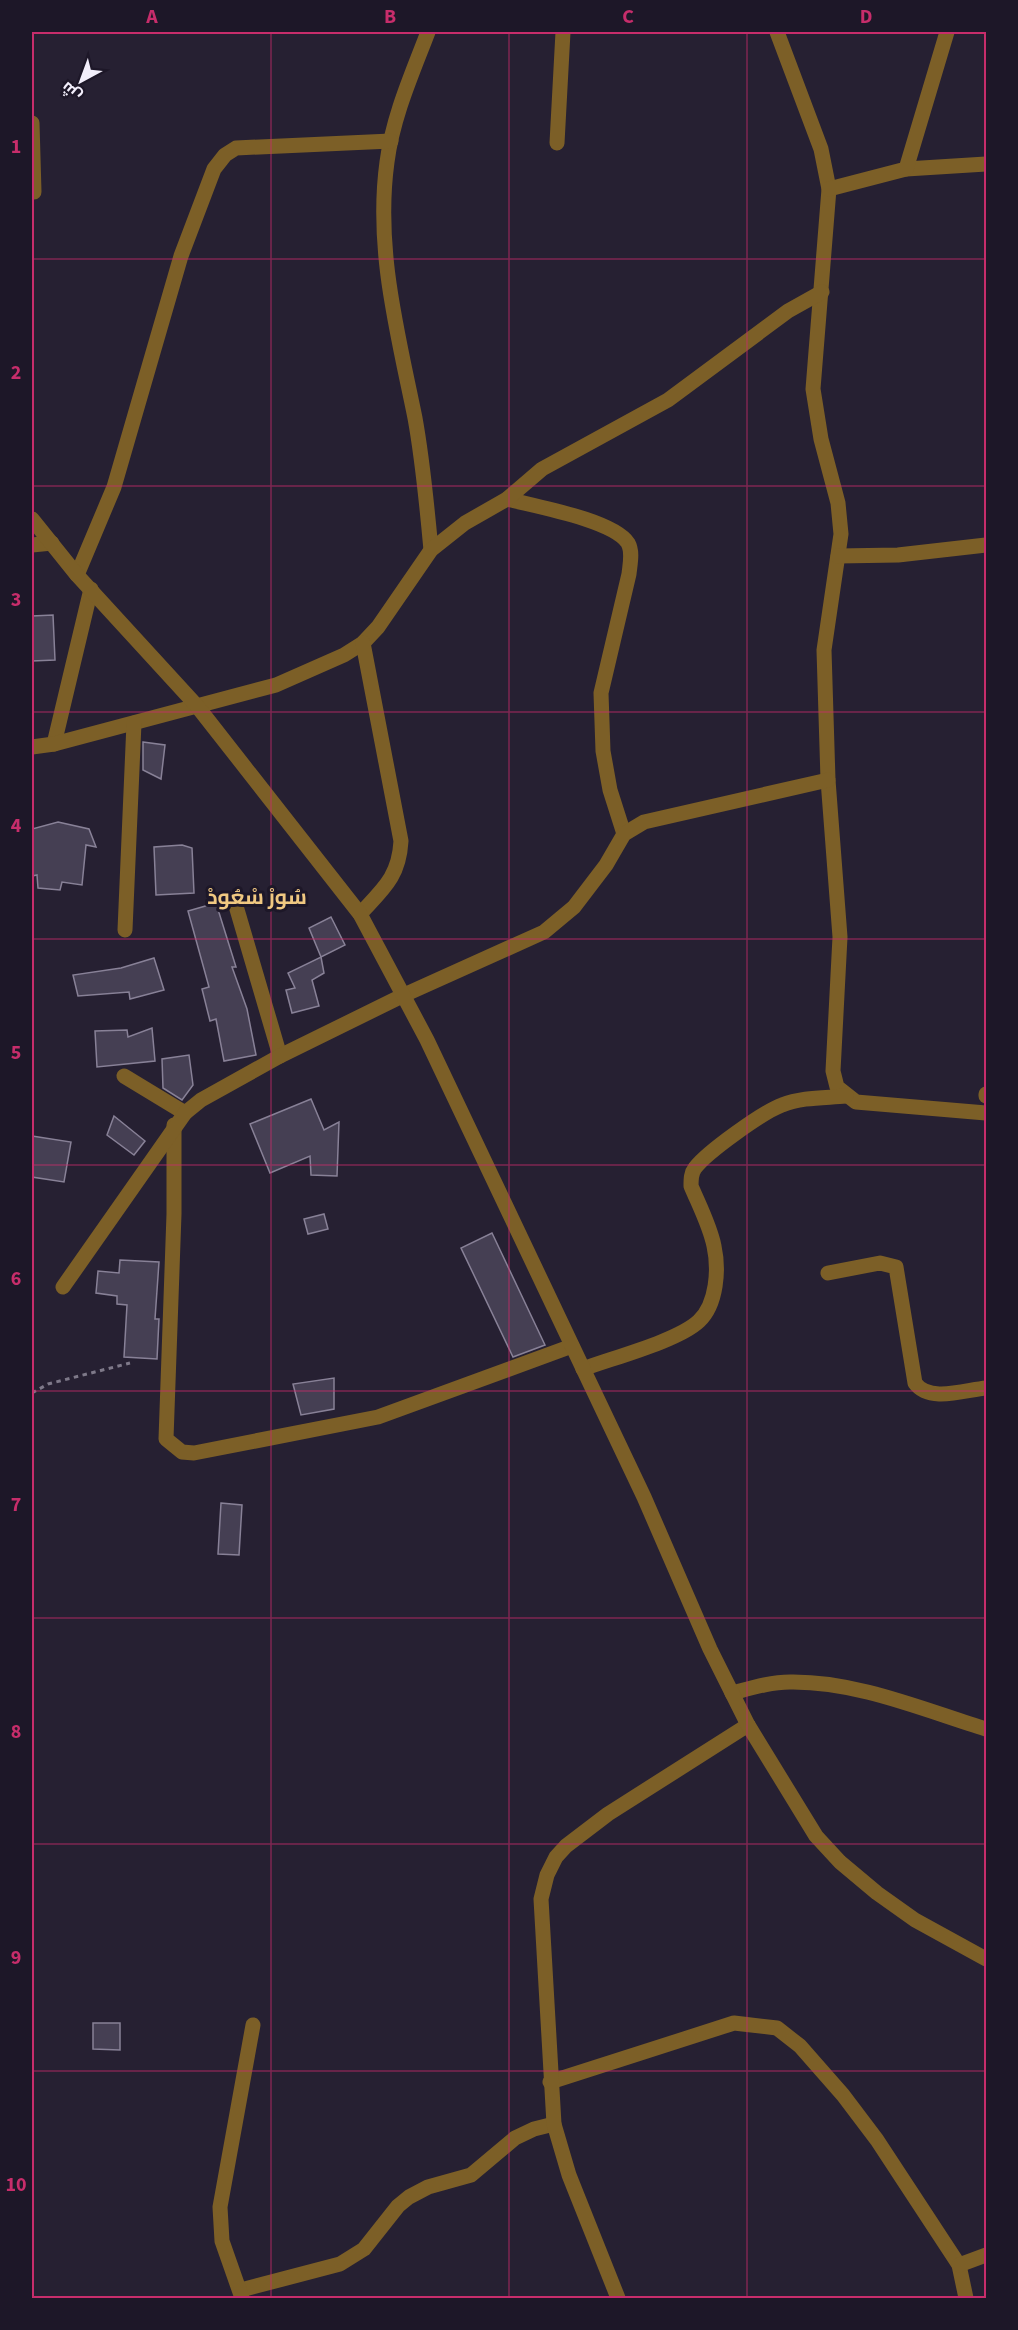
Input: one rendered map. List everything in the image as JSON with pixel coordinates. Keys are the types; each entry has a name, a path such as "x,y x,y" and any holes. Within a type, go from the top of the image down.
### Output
{"street":[{"path":"428,32 398,109 391,141 383,209 387,274 398,341 415,420 431,550"},
{"path":"557,143 563,32"},
{"path":"777,32 821,149 830,189 813,389 821,440 838,502 841,534 824,650 828,780 840,937 833,1071 837,1087 856,1102 987,1113"},
{"path":"906,169 947,32"},
{"path":"32,123 34,192"},
{"path":"78,575 114,487 181,256 214,169 225,155 236,148 391,141"},
{"path":"830,189 906,169 987,164"},
{"path":"32,749 276,685 344,656 363,643 378,627 431,550 465,523 507,499 542,469 668,400 788,311 822,292"},
{"path":"507,499 592,521 618,533 628,543 631,555 629,574 601,693 603,751 610,790 624,834"},
{"path":"32,519 78,575 197,706 360,914 404,995 583,1369 732,1693 748,1725 816,1836 840,1862 915,1920 987,1959"},
{"path":"32,545 52,543"},
{"path":"838,556 898,555 987,545"},
{"path":"54,744 91,589"},
{"path":"360,914 393,877 400,860 401,842 363,643"},
{"path":"125,930 134,723"},
{"path":"63,1287 174,1125 201,1100 280,1056 404,995 544,932 561,919 606,865 624,834 644,822 828,780"},
{"path":"236,906 280,1056"},
{"path":"124,1076 185,1113"},
{"path":"583,1369 673,1336 699,1322 705,1313 716,1285 717,1265 714,1245 691,1186 691,1177 695,1168 737,1134 781,1106 800,1100 846,1096"},
{"path":"174,1125 174,1214 166,1439 182,1452 194,1453 378,1417 572,1346"},
{"path":"828,1273 880,1263 896,1267 915,1383 920,1389 933,1394 987,1388"},
{"path":"732,1693 764,1685 790,1682 822,1684 895,1700 987,1729"},
{"path":"618,2298 568,2175 554,2124 541,1899 547,1875 556,1857 608,1814 748,1725"},
{"path":"550,2082 734,2023 777,2028 800,2046 843,2095 877,2140 959,2265 966,2298"},
{"path":"253,2025 220,2207 222,2241 242,2294 340,2264 364,2249 398,2206 409,2197 428,2187 471,2175 515,2138 534,2129 554,2124"},
{"path":"959,2265 987,2255"}],"path":[{"path":"32,1393 57,1381 130,1363"}],"building":[{"path":"53,615 55,660 32,661 32,616"},
{"path":"143,742 165,745 161,779 143,770"},
{"path":"58,822 89,829 96,847 86,845 82,885 62,882 60,890 38,888 37,875 32,876 32,829"},
{"path":"182,845 192,848 194,893 156,895 154,847"},
{"path":"216,903 236,967 232,967 247,1009 256,1055 224,1061 216,1019 210,1021 202,989 209,987 188,911"},
{"path":"331,917 345,945 321,957 309,928"},
{"path":"321,957 324,973 312,980 319,1006 292,1013 286,990 295,988 288,973"},
{"path":"154,958 164,990 130,999 129,992 78,996 73,975 121,968"},
{"path":"152,1028 155,1061 97,1067 95,1031 127,1030 128,1037"},
{"path":"189,1055 193,1085 182,1100 163,1088 162,1059"},
{"path":"311,1099 324,1130 339,1122 337,1176 311,1175 310,1156 270,1173 250,1124"},
{"path":"114,1116 145,1141 134,1155 107,1135"},
{"path":"32,1136 71,1142 64,1182 32,1177"},
{"path":"324,1214 328,1229 308,1234 304,1219"},
{"path":"492,1233 545,1345 513,1357 461,1248"},
{"path":"120,1260 159,1262 155,1319 159,1319 157,1359 124,1357 127,1305 117,1304 117,1296 96,1293 98,1271 119,1273"},
{"path":"334,1378 334,1409 301,1415 293,1384"},
{"path":"221,1503 242,1505 239,1555 218,1554"},
{"path":"93,2023 120,2023 120,2050 93,2049"}],"district":[{"name":"سُورْ سْعُودْ","path":"257,897"}]}
